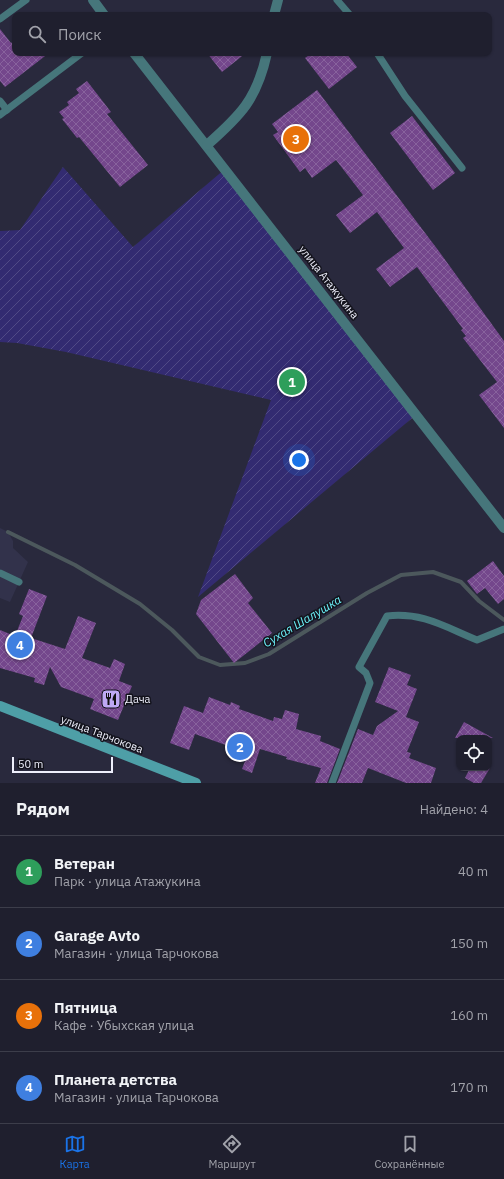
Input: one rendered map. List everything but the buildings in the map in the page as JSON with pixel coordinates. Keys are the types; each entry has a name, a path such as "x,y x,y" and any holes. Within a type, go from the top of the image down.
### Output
{"main road":[{"name":"улица Тарчокова","path":"0,706 196,783"}],"street":[{"path":"93,0 102,12"},
{"path":"275,12 278,0"},
{"name":"улица Атажукина","path":"136,56 504,528"},
{"path":"207,146 236,120 251,100 262,74 266,56"}],"lane":[{"path":"0,19 26,0"},
{"path":"337,0 347,12"},
{"path":"0,115 78,56"},
{"path":"379,56 405,96 462,168"},
{"path":"0,101 7,110"},
{"path":"0,573 19,582"},
{"path":"332,783 370,683 366,673 359,667 387,616 405,614 421,617 477,640 504,629"}],"shaded area":[{"path":"63,167 133,247 225,169 417,414 198,597 271,400 66,352 17,343 0,342 0,231 20,230"},
{"path":"0,528 8,532 13,541 13,548 28,562 10,602 0,598"}],"waterway":[{"name":"Сухая Шалушка","path":"8,532 75,565 140,604 172,630 199,657 220,665 245,663 269,654 367,593 401,575 433,572 461,582 479,601 504,620"}],"place":[{"name":"Пятница","path":"296,139"},
{"name":"Ветеран","path":"292,382"},
{"name":"Планета детства","path":"20,645"},
{"name":"Дача","path":"111,699"},
{"name":"Garage Avto","path":"240,747"}]}
